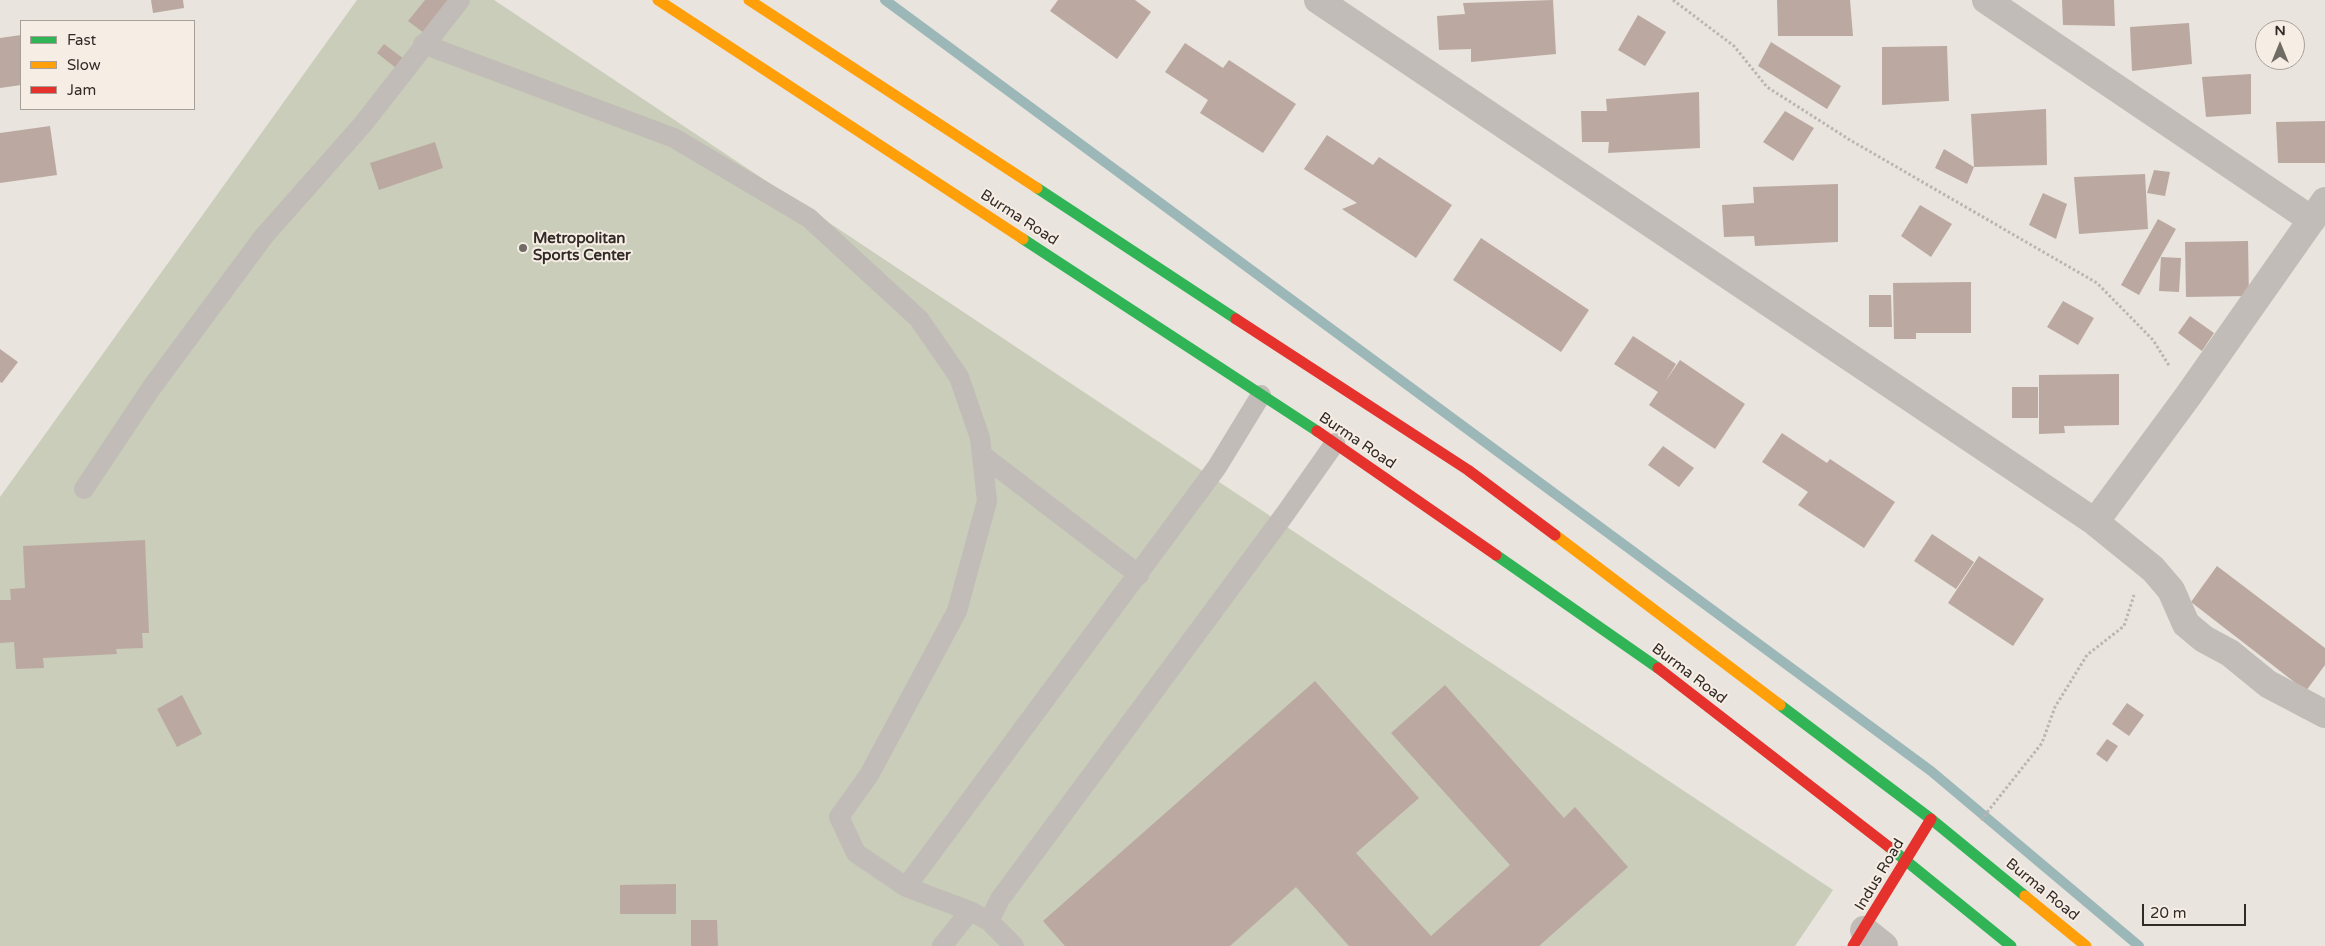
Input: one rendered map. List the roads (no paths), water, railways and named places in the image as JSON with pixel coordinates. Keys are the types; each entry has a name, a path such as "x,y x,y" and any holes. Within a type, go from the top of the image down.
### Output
{"main road":[{"name":"Burma Road","path":"658,0 1335,443 1670,676 1906,860 2011,946"},
{"name":"Burma Road","path":"749,0 1468,470 1931,819 2086,946"},
{"name":"Indus Road","path":"1867,941 1906,860 1931,819"}],"street":[{"path":"1318,0 2095,522 2153,569 2171,590 2186,624 2204,639 2230,653 2268,684 2325,714"},
{"path":"1986,0 2319,210 2188,396 2095,522"}],"lane":[{"path":"84,489 152,388 264,236 363,124 423,44 460,0"},
{"path":"423,44 674,138 809,218 919,319 959,377 980,438 987,501 957,611 869,774 839,817 856,853 906,887 970,911 989,921 1014,946"},
{"path":"906,887 1139,575 1217,467 1261,395"},
{"path":"989,921 1000,899 1285,514 1335,443"},
{"path":"982,455 1139,575"},
{"path":"942,946 970,911"}],"waterway":[{"path":"885,0 1931,771 2139,946"}],"place":[{"name":"Metropolitan Sports Center","path":"523,248"}]}
